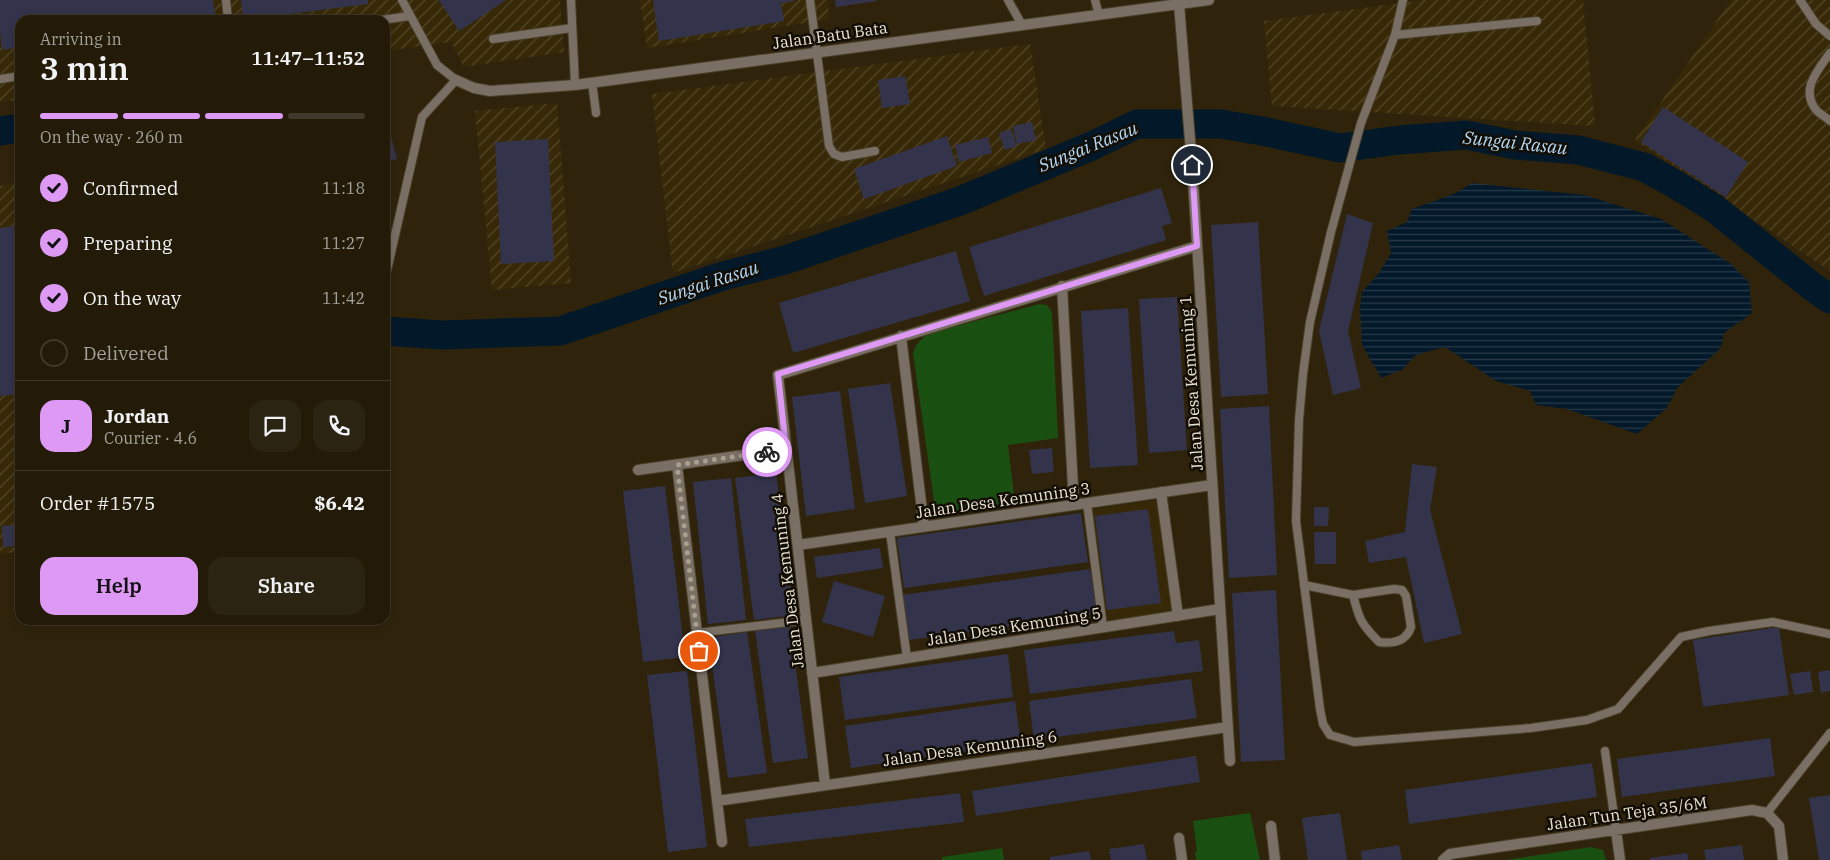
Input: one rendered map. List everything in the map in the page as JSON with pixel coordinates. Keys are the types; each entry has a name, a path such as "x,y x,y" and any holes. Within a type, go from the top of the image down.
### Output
{"street":[{"name":"Jalan Batu Bata","path":"456,80 474,88 490,91 575,85 1209,0"},
{"name":"Jalan Desa Kemuning 1","path":"1179,4 1192,165 1230,761"},
{"path":"924,527 901,336 1197,246"},
{"path":"1062,286 1074,505"},
{"name":"Jalan Desa Kemuning 4","path":"825,784 778,374 901,336"},
{"path":"638,470 786,449"},
{"path":"677,465 722,842"},
{"name":"Jalan Desa Kemuning 3","path":"798,545 1212,485"},
{"path":"1161,492 1178,616"},
{"name":"Jalan Desa Kemuning 5","path":"812,673 1220,609"},
{"name":"Jalan Desa Kemuning 6","path":"717,801 1228,727"},
{"name":"Jalan Tun Teja 35/6M","path":"1443,860 1450,854 1752,810 1767,813"},
{"path":"1767,813 1779,826 1783,860"},
{"path":"1271,826 1275,860"},
{"path":"1616,830 1620,860"},
{"path":"1178,838 1182,860"}],"lane":[{"path":"226,0 228,15"},
{"path":"390,257 422,117 456,80 438,65 402,0"},
{"path":"571,0 575,85"},
{"path":"810,0 829,146 834,154 842,157 875,150"},
{"path":"1008,0 1022,25"},
{"path":"1095,0 1099,14"},
{"path":"1403,0 1395,35 1361,123 1320,276 1310,322 1303,374 1299,420 1296,521 1322,724 1330,735 1354,742 1531,728 1587,720 1618,709 1681,637 1773,622 1830,634"},
{"path":"1800,0 1816,24 1830,36"},
{"path":"390,19 410,16"},
{"path":"1395,35 1537,21"},
{"path":"493,39 572,28"},
{"path":"1830,52 1810,83 1810,96 1816,110 1830,120"},
{"path":"0,79 15,77"},
{"path":"592,82 596,113"},
{"path":"1087,503 1103,627"},
{"path":"890,532 907,658"},
{"path":"1304,585 1353,595 1394,589 1402,590 1406,596 1411,627 1403,640 1398,642 1379,642 1365,628 1359,618 1353,595"},
{"path":"697,633 806,620"},
{"path":"1767,813 1830,733"},
{"path":"1605,751 1616,830"}],"shaded area":[{"path":"0,0 560,0 564,52 464,67 451,42 390,50 390,15 15,15 15,100 0,102"},
{"path":"640,0 827,0 830,19 647,48"},
{"path":"1423,0 1583,0 1595,126 1272,106 1264,21"},
{"path":"1731,0 1830,0 1830,271 1635,140"},
{"path":"1030,44 1046,149 673,273 652,94"},
{"path":"557,103 571,283 492,290 475,111"},
{"path":"15,183 15,552 0,554 0,186"},
{"path":"1156,500 1172,611 1107,622 1091,510"}],"green space":[{"path":"1039,304 1047,305 1052,312 1058,438 1008,445 1015,503 936,515 913,353 917,344 927,334"},
{"path":"1250,813 1260,860 1196,860 1195,852 1197,852 1193,821"},
{"path":"1591,847 1603,850 1606,860 1506,860"},
{"path":"1002,848 1004,860 942,860 942,857"}],"water":[{"path":"1472,183 1585,195 1661,219 1731,264 1749,282 1752,313 1724,333 1721,348 1677,388 1667,408 1637,434 1567,409 1536,405 1530,391 1496,381 1445,347 1416,355 1402,370 1381,378 1362,345 1360,307 1362,292 1379,273 1391,253 1387,231 1407,222 1412,209 1456,193"}],"building":[{"path":"0,0 213,0 215,15 15,15 15,48 2,50"},
{"path":"241,0 368,0 368,4 282,15 242,15"},
{"path":"439,0 506,0 459,31"},
{"path":"653,0 794,1 781,3 784,21 659,41"},
{"path":"835,0 877,0 877,1 836,7"},
{"path":"905,76 910,104 882,108 878,80"},
{"path":"1663,107 1748,162 1726,197 1641,142"},
{"path":"1032,122 1036,140 1017,144 1013,126"},
{"path":"1011,129 1017,146 1005,150 999,133"},
{"path":"390,132 397,159 390,161"},
{"path":"947,136 957,166 864,199 854,169"},
{"path":"988,137 992,153 959,162 955,145"},
{"path":"548,139 554,261 501,264 495,142"},
{"path":"1161,188 1172,223 1162,226 1166,240 984,296 969,247"},
{"path":"1347,214 1373,223 1348,331 1361,388 1333,395 1319,331"},
{"path":"1258,222 1268,394 1221,397 1211,225"},
{"path":"15,226 15,394 0,396 0,228"},
{"path":"956,251 970,301 793,353 779,303"},
{"path":"1177,297 1187,450 1149,453 1139,299"},
{"path":"1128,308 1138,465 1090,468 1081,311"},
{"path":"890,383 907,496 865,503 848,389"},
{"path":"840,391 855,509 806,516 792,397"},
{"path":"1269,406 1277,575 1229,578 1220,409"},
{"path":"1052,448 1054,472 1032,474 1029,450"},
{"path":"1412,464 1437,467 1430,510 1462,634 1424,643 1406,557 1369,563 1365,541 1405,532"},
{"path":"776,473 794,615 754,620 735,478"},
{"path":"731,478 746,620 708,624 693,482"},
{"path":"665,486 685,657 643,662 623,491"},
{"path":"1314,507 1329,507 1328,526 1314,526"},
{"path":"1148,509 1161,603 1107,610 1095,516"},
{"path":"1081,513 1088,562 904,588 897,538"},
{"path":"15,525 15,546 3,547 2,526"},
{"path":"1314,532 1336,532 1336,564 1315,564"},
{"path":"880,548 883,568 817,578 814,557"},
{"path":"1090,569 1097,614 909,640 902,595"},
{"path":"834,581 885,596 873,637 822,622"},
{"path":"1276,590 1285,760 1241,762 1232,593"},
{"path":"790,626 808,758 773,763 755,630"},
{"path":"1779,627 1789,695 1703,707 1693,640"},
{"path":"1174,631 1176,643 1199,640 1203,671 1030,694 1024,650"},
{"path":"747,632 767,773 728,778 708,638"},
{"path":"1008,654 1013,697 845,720 839,677"},
{"path":"1830,670 1830,691 1821,693 1818,672"},
{"path":"687,671 707,847 668,852 647,675"},
{"path":"1810,671 1813,692 1794,695 1790,674"},
{"path":"1191,679 1197,718 1034,740 1029,701"},
{"path":"1015,701 1021,743 851,768 845,726"},
{"path":"1770,738 1775,776 1622,797 1617,759"},
{"path":"1196,756 1200,782 976,816 972,791"},
{"path":"1592,763 1597,797 1409,824 1405,790"},
{"path":"960,793 964,822 749,847 745,819"},
{"path":"1830,795 1830,860 1819,860 1809,798"},
{"path":"1340,813 1347,860 1308,860 1302,818"},
{"path":"1144,844 1147,860 1111,860 1109,849"},
{"path":"1399,845 1402,860 1362,860 1361,851"},
{"path":"1742,845 1744,860 1706,860 1704,850"},
{"path":"1089,851 1091,860 1050,860 1050,857"},
{"path":"1687,853 1688,860 1650,860 1650,858"}],"waterway":[{"name":"Sungai Rasau","path":"390,331 442,335 560,331 723,276 785,260 960,201 1094,145 1137,124 1221,124 1340,148 1399,140 1466,135 1515,145 1578,150 1644,167 1675,184 1714,208 1830,299"},
{"name":"Sungai Rasau","path":"0,131 15,129"}],"way so far":[{"path":"699,651 677,465 767,452"}],"route":[{"path":"767,452 786,449 778,374 1197,246 1192,165"}]}
